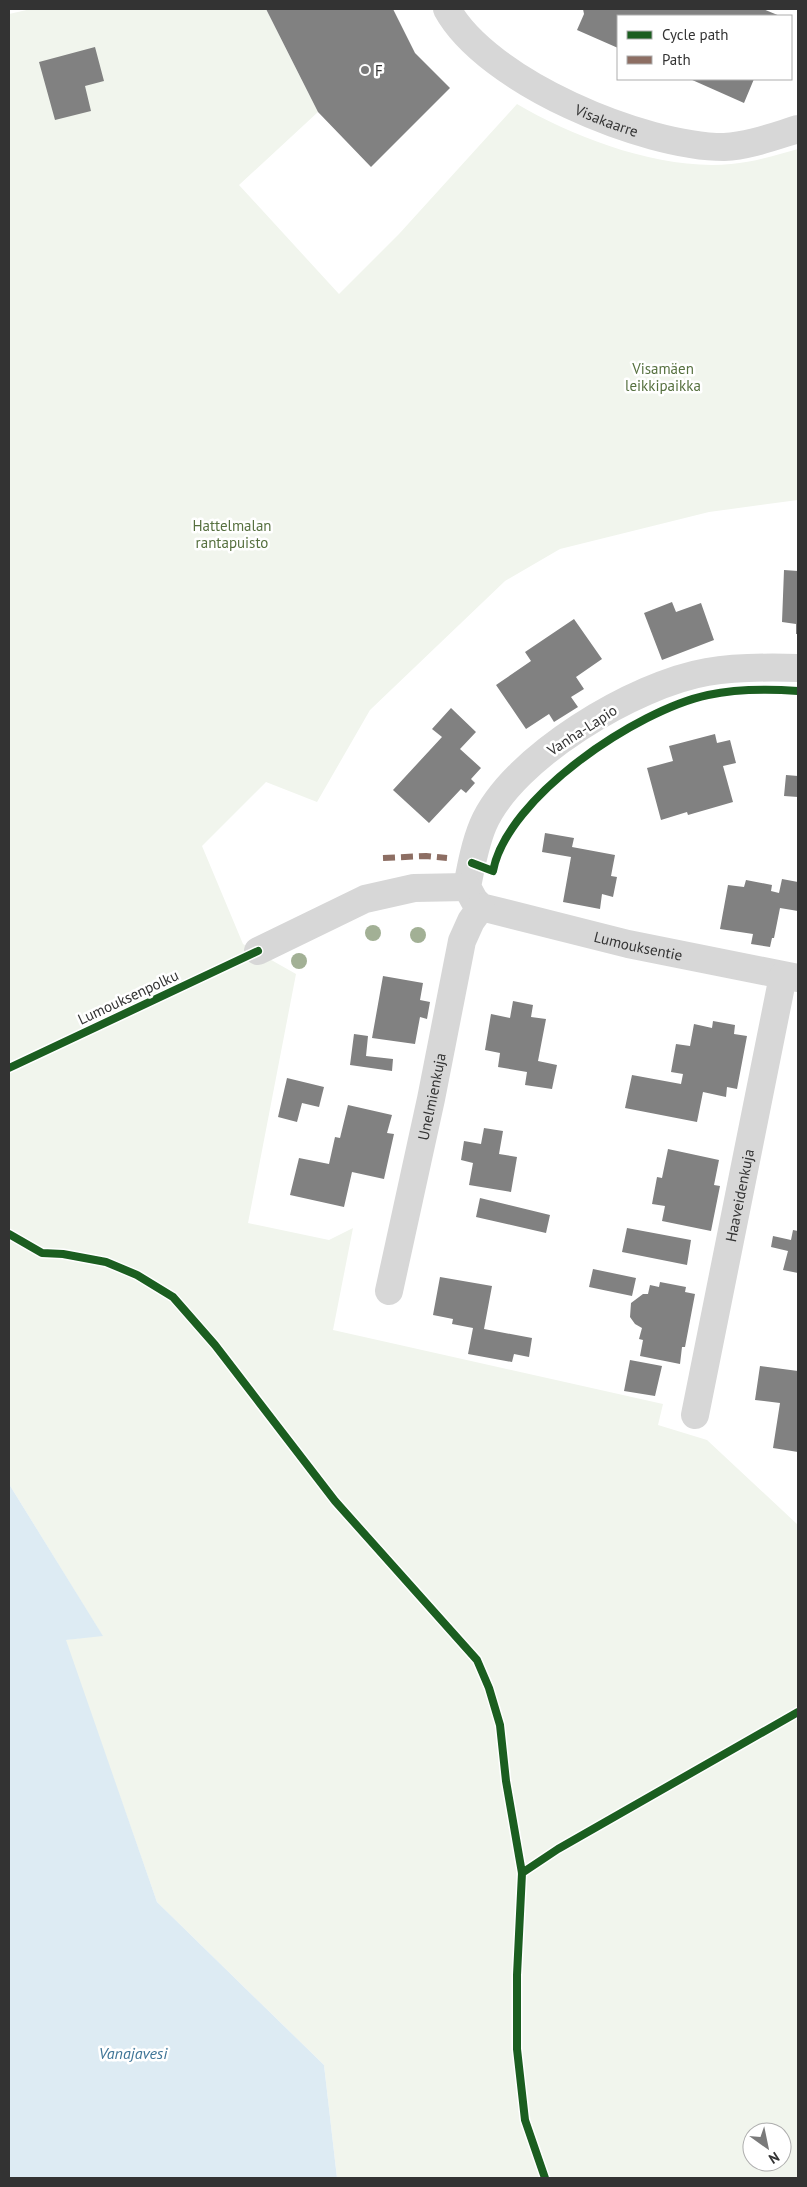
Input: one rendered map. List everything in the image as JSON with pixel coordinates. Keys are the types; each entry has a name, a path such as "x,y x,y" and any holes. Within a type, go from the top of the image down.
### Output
{"street":[{"name":"Visakaarre","path":"447,9 467,36 504,66 540,88 613,123 676,142 701,146 727,147 798,129"},
{"name":"Vanha-Lapio","path":"474,897 484,824 506,788 547,751 576,730 603,713 658,687 706,672 764,666 798,668"},
{"path":"258,951 365,899 414,888 474,897"},
{"name":"Lumouksentie","path":"474,897 628,944 791,977"},
{"name":"Unelmienkuja","path":"389,1291 431,1099 462,941 471,921 474,897"},
{"name":"Haaveidenkuja","path":"695,1415 791,977"}],"green space":[{"path":"31,9 266,9 318,112 239,185 339,294 399,234 517,104 565,129 592,140 648,157 677,162 705,165 731,164 757,160 798,149 798,500 709,512 560,549 505,581 370,710 317,802 266,782 202,846 243,944 296,974 248,1223 329,1240 353,1228 333,1330 663,1404 658,1425 707,1440 798,1525 798,2178 337,2178 324,2065 157,1902 65,1640 102,1635 9,1484 9,14"}],"water":[{"name":"Vanajavesi","path":"9,1484 103,1636 66,1640 157,1902 324,2065 337,2178 9,2178"}],"building":[{"name":"F","path":"266,9 393,9 415,53 450,88 371,167 318,112"},
{"path":"583,9 763,9 778,15 617,15 617,48 577,30 584,14"},
{"path":"95,47 104,81 85,86 91,111 55,120 39,62"},
{"path":"692,80 754,80 744,103"},
{"path":"784,570 798,571 798,634 796,634 796,624 782,622"},
{"path":"672,602 676,612 701,603 714,640 662,660 644,613"},
{"path":"574,619 602,659 576,677 584,689 571,697 578,707 554,722 549,714 526,729 496,685 531,661 525,652"},
{"path":"451,708 476,732 460,749 481,768 471,779 475,783 466,793 461,789 429,823 393,790 442,737 432,729"},
{"path":"715,734 717,743 730,740 736,763 723,766 733,802 688,815 687,812 661,820 647,768 673,761 669,746"},
{"path":"786,775 798,776 798,797 784,796"},
{"path":"545,833 574,838 572,847 615,855 611,876 617,877 613,897 602,894 600,909 563,902 571,857 542,852"},
{"path":"782,879 798,882 798,911 780,908 774,938 772,938 770,947 751,944 753,934 720,929 728,885 744,887 746,880 772,885 771,891 779,893"},
{"path":"383,976 423,983 420,1000 430,1002 427,1019 420,1017 415,1044 372,1038"},
{"path":"513,1001 533,1005 531,1017 546,1019 538,1061 557,1065 552,1089 525,1085 527,1072 498,1067 500,1053 485,1050 491,1014 510,1018"},
{"path":"713,1021 735,1025 734,1034 747,1036 737,1089 727,1087 726,1097 703,1092 697,1122 625,1108 632,1075 681,1084 683,1074 671,1072 676,1044 690,1046 694,1024 712,1028"},
{"path":"354,1034 368,1036 366,1056 393,1059 392,1071 350,1065"},
{"path":"287,1078 324,1087 319,1107 302,1103 297,1122 278,1117"},
{"path":"348,1105 392,1115 387,1133 394,1134 384,1179 352,1172 344,1207 290,1195 299,1158 329,1164 335,1137 340,1138"},
{"path":"484,1128 503,1131 499,1154 517,1157 511,1192 469,1185 473,1163 461,1160 464,1141 481,1144"},
{"path":"668,1149 719,1160 714,1185 720,1186 711,1231 662,1221 665,1206 652,1204 657,1177 662,1178"},
{"path":"480,1198 550,1215 546,1233 476,1217"},
{"path":"627,1228 691,1240 687,1265 622,1252"},
{"path":"793,1230 798,1231 798,1273 783,1270 788,1251 771,1247 773,1236 791,1240"},
{"path":"593,1269 636,1278 632,1296 589,1287"},
{"path":"440,1277 492,1286 484,1329 532,1338 529,1357 514,1354 512,1362 468,1354 473,1328 452,1324 453,1319 433,1315"},
{"path":"660,1282 686,1287 685,1292 695,1294 685,1347 682,1347 680,1364 640,1356 643,1340 639,1339 642,1328 635,1324 630,1317 631,1303 643,1294 648,1294 650,1285 659,1287"},
{"path":"630,1360 662,1366 655,1396 624,1391"},
{"path":"760,1366 798,1371 798,1452 773,1448 780,1403 755,1400"}],"marked path":[{"path":"383,858 426,856 447,858"}],"cycle path":[{"path":"472,863 493,871 503,843 523,814 548,787 579,761 612,738 646,718 679,704 708,695 753,690 798,691"},
{"name":"Lumouksenpolku","path":"9,1068 258,951"},
{"path":"9,1234 42,1253 63,1254 106,1262 137,1275 173,1297 215,1345 335,1501 477,1660 489,1688 500,1725 506,1781 522,1873 517,1975 517,2049 525,2120 545,2178"},
{"path":"522,1873 558,1849 798,1712"}],"place":[{"name":"F","path":"365,70"}],"park label":[{"name":"Visamäen leikkipaikka","path":"663,376"},
{"name":"Hattelmalan rantapuisto","path":"232,534"}]}
